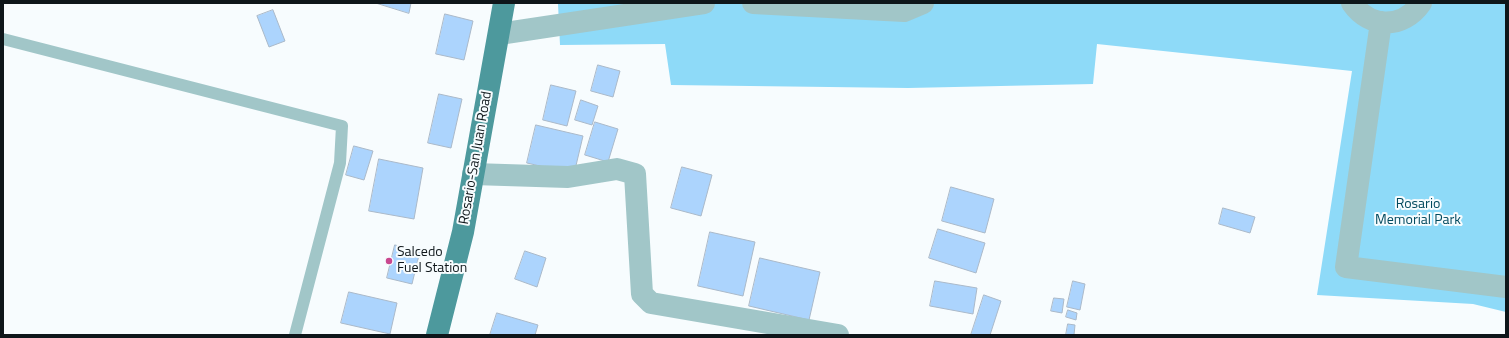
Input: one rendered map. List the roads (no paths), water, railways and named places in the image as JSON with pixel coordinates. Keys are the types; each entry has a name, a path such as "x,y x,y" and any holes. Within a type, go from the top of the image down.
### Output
{"main road":[{"name":"Rosario-San Juan Road","path":"437,335 463,232 504,3"}],"street":[{"path":"499,34 704,3"},
{"path":"753,3 904,11 923,3"},
{"path":"1352,3 1358,11 1368,18 1381,22 1394,22 1406,18 1416,10 1421,3"},
{"path":"1381,22 1346,267 1506,287"},
{"path":"473,174 568,177 617,169 635,174 642,294 651,303 838,335"}],"lane":[{"path":"3,39 342,126 340,163 295,335"}],"place":[{"name":"Salcedo Fuel Station","path":"389,261"}],"park label":[{"name":"Rosario Memorial Park","path":"1418,214"}]}
